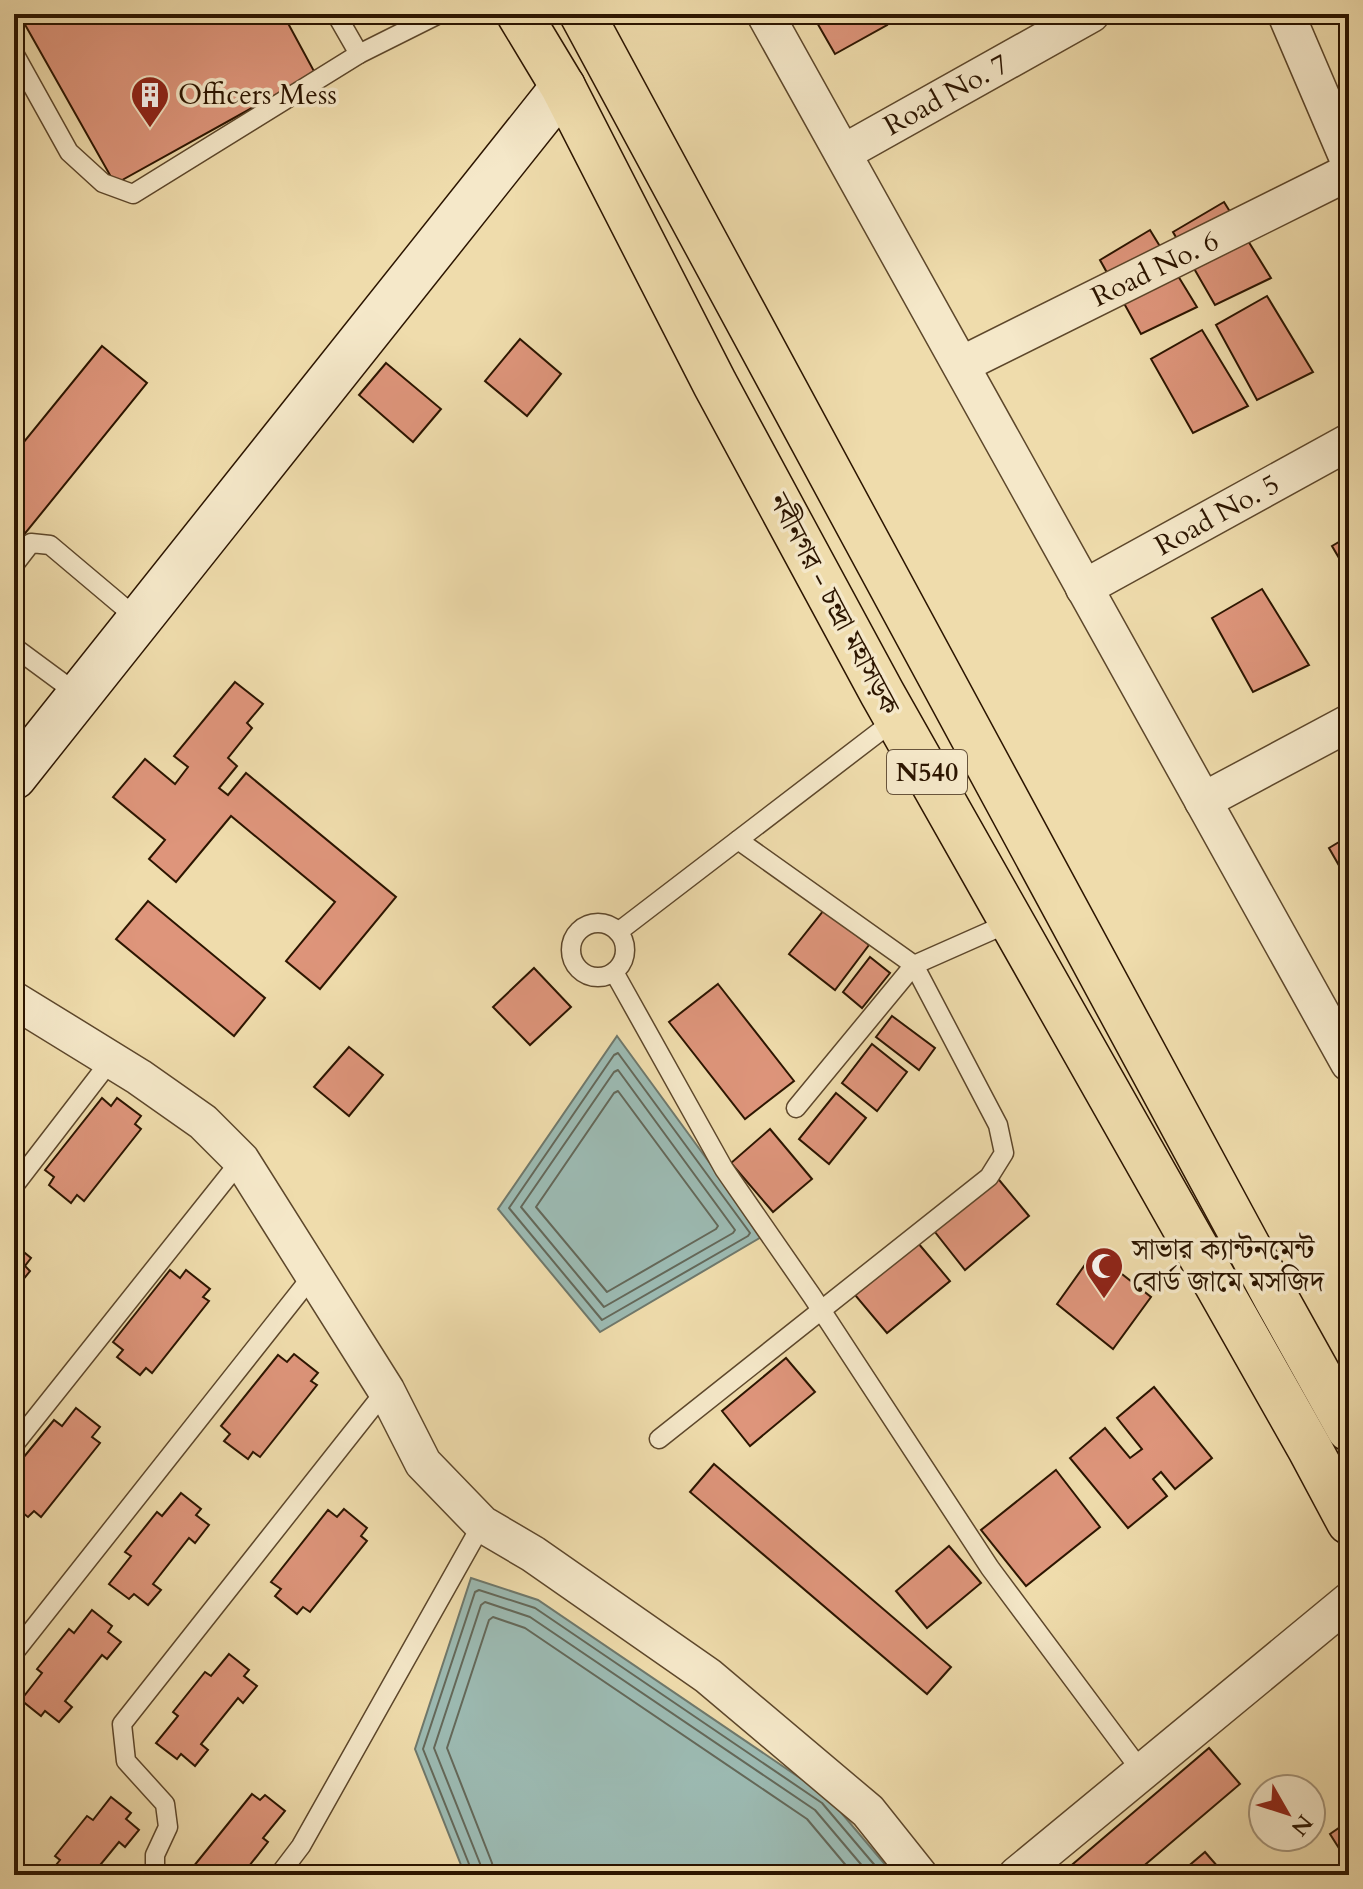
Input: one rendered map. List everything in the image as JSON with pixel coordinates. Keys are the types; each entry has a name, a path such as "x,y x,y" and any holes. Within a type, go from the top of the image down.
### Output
{"highway":[{"name":"নবীনগর - চন্দ্রা মহাসড়ক","path":"519,14 563,87 715,384 896,719 1349,1522"},
{"name":"নবীনগর - চন্দ্রা মহাসড়ক","path":"582,14 1260,1270 1349,1429"}],"street":[{"path":"765,14 1203,801 1338,1019 1349,1063"},
{"name":"Road No. 7","path":"843,153 1091,14"},
{"path":"1286,14 1349,161"},
{"path":"14,777 563,87"},
{"name":"Road No. 6","path":"961,365 1349,172"},
{"name":"Road No. 5","path":"1084,588 1349,442"},
{"path":"1203,801 1349,723"},
{"path":"14,1000 203,1122 241,1160 386,1390 423,1463 482,1524 533,1554 708,1676 868,1811 919,1875"},
{"path":"1017,1875 1349,1601"}],"lane":[{"path":"336,14 359,54"},
{"path":"14,53 69,152 103,183 133,194 359,54 439,14"},
{"path":"14,565 31,543 50,545 139,620"},
{"path":"14,647 79,695"},
{"path":"618,932 896,719"},
{"path":"659,1439 989,1177 1004,1153 998,1125 914,965 738,840"},
{"path":"796,1108 914,965 1012,921"},
{"path":"603,924 618,932 625,954 614,972 594,977 576,966 571,946 582,928 603,924"},
{"path":"614,972 724,1169 990,1568 1142,1772"},
{"path":"14,1186 111,1060"},
{"path":"14,1445 241,1160"},
{"path":"14,1653 313,1275"},
{"path":"155,1875 155,1855 168,1827 165,1804 126,1761 122,1724 386,1390"},
{"path":"279,1875 301,1846 482,1524"}],"water":[{"path":"617,1036 763,1236 600,1332 498,1209"},
{"path":"471,1578 538,1600 828,1797 894,1875 465,1875 415,1749"}],"building":[{"name":"Officers Mess","path":"19,14 283,14 315,73 115,184"},
{"path":"812,14 881,14 887,25 835,54"},
{"path":"1224,202 1271,278 1215,305 1173,232"},
{"path":"1150,230 1197,307 1141,334 1100,260"},
{"path":"1267,296 1313,372 1257,400 1216,325"},
{"path":"1202,330 1248,406 1193,433 1151,359"},
{"path":"520,339 561,374 527,416 485,381"},
{"path":"102,346 147,383 14,547 14,454"},
{"path":"386,363 441,409 413,442 359,395"},
{"path":"1349,536 1349,575 1332,546"},
{"path":"1262,589 1309,665 1253,692 1212,618"},
{"path":"235,682 263,704 247,723 252,728 228,758 237,766 219,788 228,795 246,773 396,897 320,989 286,961 335,902 231,816 176,882 149,859 165,840 113,797 145,759 175,784 188,767 174,756"},
{"path":"1349,836 1349,883 1329,848"},
{"path":"148,901 265,998 234,1036 116,939"},
{"path":"824,910 869,945 835,990 789,954"},
{"path":"870,957 890,973 862,1008 843,992"},
{"path":"534,968 571,1007 530,1045 493,1007"},
{"path":"718,984 794,1081 745,1119 669,1022"},
{"path":"892,1016 935,1048 919,1070 876,1037"},
{"path":"872,1044 907,1072 877,1111 842,1083"},
{"path":"349,1047 383,1075 349,1116 314,1087"},
{"path":"836,1093 866,1118 829,1164 799,1139"},
{"path":"102,1098 111,1106 117,1098 141,1116 135,1124 141,1129 84,1201 77,1195 71,1203 49,1185 54,1177 45,1170"},
{"path":"770,1129 812,1179 773,1212 731,1163"},
{"path":"995,1175 1029,1216 965,1270 931,1227"},
{"path":"918,1243 950,1281 887,1333 855,1295"},
{"path":"14,1244 31,1258 25,1266 30,1271 14,1291"},
{"name":"সাভার ক্যান্টনমেন্ট বোর্ড জামে মসজিদ","path":"1094,1252 1151,1297 1113,1349 1057,1304"},
{"path":"170,1270 180,1278 186,1270 210,1289 203,1297 209,1301 152,1373 146,1368 140,1375 117,1357 123,1350 113,1342"},
{"path":"294,1354 318,1373 311,1381 317,1385 260,1457 253,1452 248,1459 224,1441 230,1434 221,1426 278,1355 287,1362"},
{"path":"786,1358 815,1392 750,1446 722,1411"},
{"path":"1154,1387 1212,1458 1175,1489 1161,1472 1153,1479 1167,1496 1128,1528 1070,1458 1105,1428 1130,1458 1142,1449 1117,1418"},
{"path":"76,1408 100,1427 92,1437 100,1443 41,1517 34,1511 28,1517 14,1506 14,1469 54,1420 62,1426"},
{"path":"714,1464 951,1667 927,1694 690,1492"},
{"path":"1056,1470 1100,1527 1026,1586 981,1530"},
{"path":"181,1493 201,1509 196,1515 209,1525 195,1543 189,1538 153,1584 161,1590 148,1605 134,1594 129,1599 109,1584 131,1556 125,1552 157,1512 162,1516"},
{"path":"344,1509 367,1528 361,1536 367,1541 310,1612 303,1607 297,1614 275,1596 281,1589 271,1582 328,1510 337,1517"},
{"path":"949,1546 981,1583 927,1628 896,1591"},
{"path":"92,1610 112,1626 108,1632 121,1642 107,1659 102,1655 65,1701 72,1707 59,1722 45,1711 41,1716 21,1700 42,1673 37,1669 69,1629 74,1633"},
{"path":"229,1654 249,1670 244,1676 257,1686 243,1703 238,1698 201,1744 208,1750 195,1766 181,1754 177,1759 156,1743 178,1716 173,1712 205,1672 211,1676"},
{"path":"1209,1748 1240,1784 1133,1875 1060,1875"},
{"path":"252,1794 260,1800 265,1795 285,1811 263,1838 268,1842 242,1875 192,1875 189,1872"},
{"path":"111,1797 131,1813 126,1819 139,1830 125,1847 119,1842 92,1875 48,1875 60,1860 55,1856 87,1816 93,1820"},
{"path":"1349,1821 1349,1859 1347,1861 1330,1834"},
{"path":"1205,1852 1225,1875 1178,1875"}],"place":[{"name":"Officers Mess","path":"150,129"},
{"name":"সাভার ক্যান্টনমেন্ট বোর্ড জামে মসজিদ","path":"1104,1300"}]}
